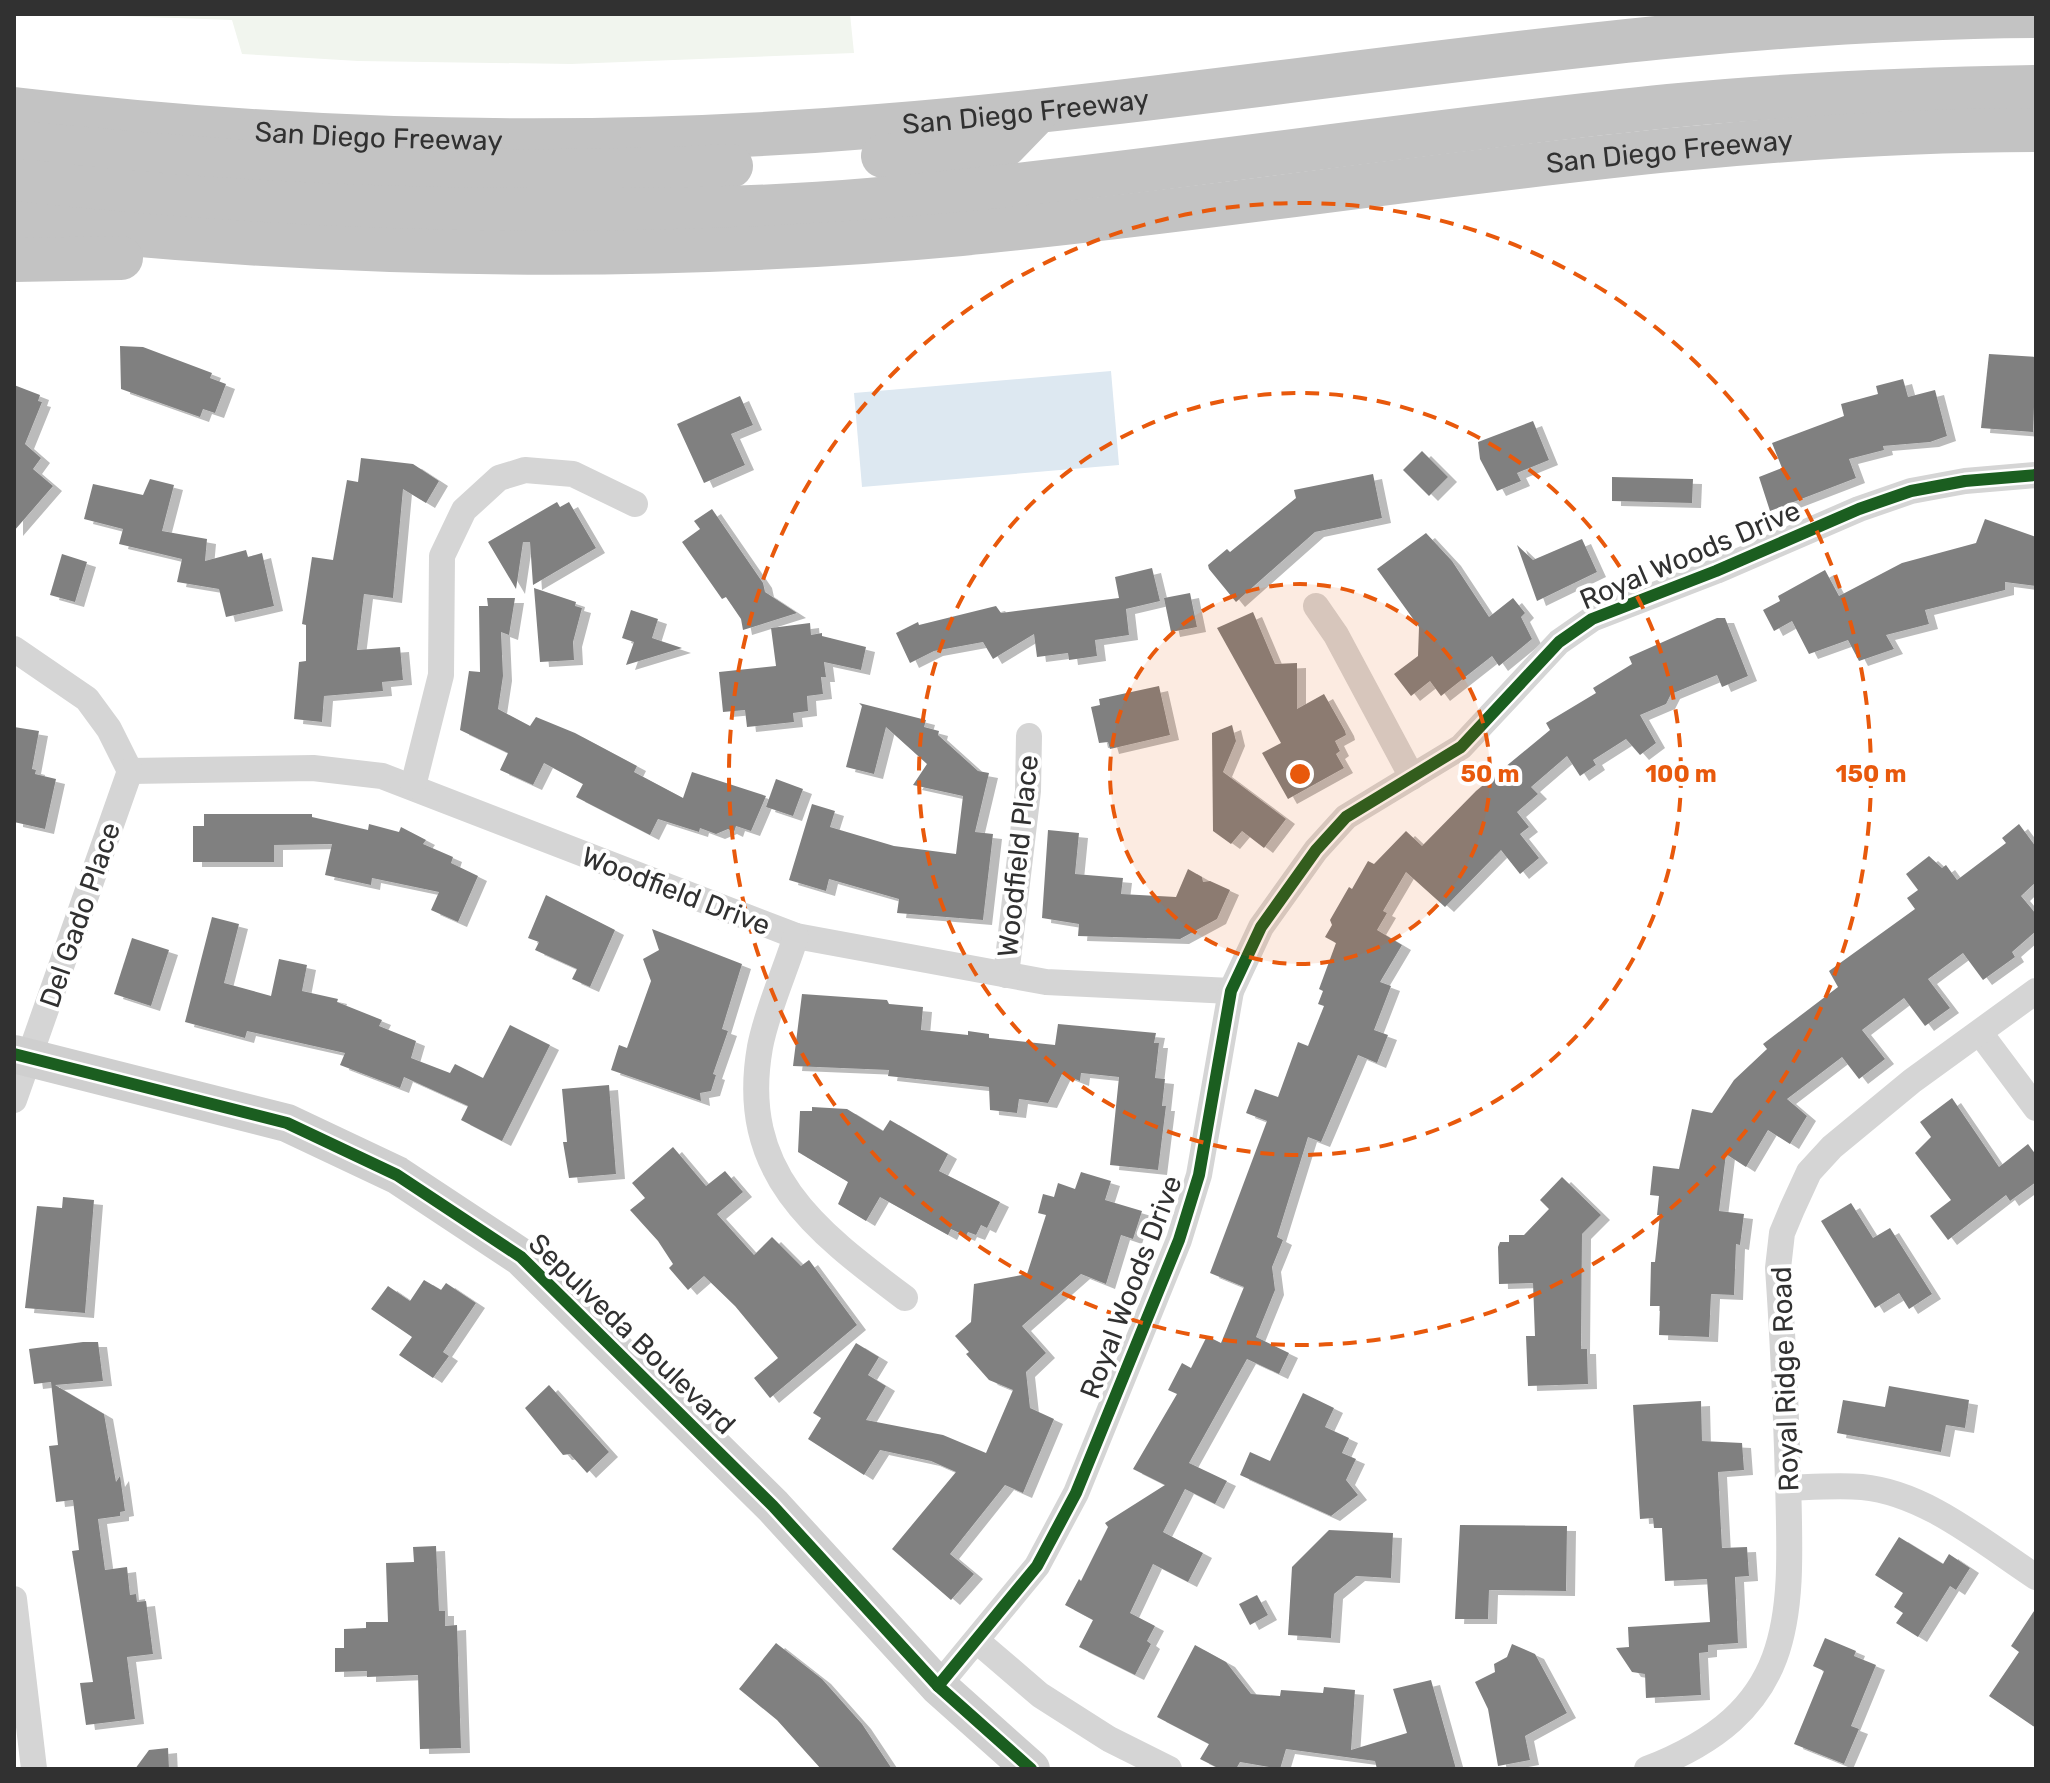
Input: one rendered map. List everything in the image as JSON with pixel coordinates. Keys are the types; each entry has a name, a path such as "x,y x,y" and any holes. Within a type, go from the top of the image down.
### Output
{"highway":[{"name":"San Diego Freeway","path":"14,109 187,127 335,135 637,139 767,135 1038,111 1673,35 1884,20 2036,16"},
{"path":"14,180 155,195 314,205 470,210 751,206 868,200 1673,106 1896,89 2036,87"},
{"path":"14,142 213,162 609,172 817,161 1005,145 1038,111"},
{"name":"San Diego Freeway","path":"14,223 186,240 474,251 597,251 844,243 1115,217 1685,147 1850,135 2036,130"},
{"path":"14,260 159,257 331,267 474,251"}],"main road":[{"name":"Sepulveda Boulevard","path":"21,1055 287,1123 397,1175 521,1257 773,1506 938,1686 1031,1769"}],"street":[{"path":"413,786 441,675 442,556 464,510 499,478 525,470 573,474 635,504"},
{"name":"Royal Woods Drive","path":"938,1686 1037,1566 1076,1493 1179,1240 1207,1137 1231,991 1261,927 1316,850 1346,817 1461,747 1559,642 1592,619 1716,571 1859,509 1911,491 1965,481 2036,475"},
{"path":"1316,606 1336,635 1412,777"},
{"path":"14,649 87,699 109,729 130,771"},
{"name":"Woodfield Place","path":"1006,975 1028,791 1029,736"},
{"name":"Woodfield Drive","path":"130,771 313,768 382,776 796,936 1046,982 1231,991"},
{"name":"Del Gado Place","path":"14,1100 21,1055 51,1001 130,771"},
{"path":"796,936 761,1045 755,1097 762,1146 783,1185 813,1220 848,1255 905,1298"},
{"name":"Royal Ridge Road","path":"1653,1768 1699,1744 1732,1722 1760,1687 1782,1644 1790,1597 1789,1488 1778,1268 1782,1233 1809,1172 1832,1147 1912,1081 2036,991"},
{"path":"1980,1033 2036,1108"},
{"path":"1789,1488 1865,1487 1904,1498 1942,1515 2036,1577"},
{"path":"14,1599 34,1769"},
{"path":"977,1641 1040,1695 1109,1739 1169,1769"}],"shaded area":[{"path":"64,14 850,14 854,53 571,64 358,61 242,54 232,20"},
{"path":"1111,371 1119,465 862,487 854,393"}],"building":[{"path":"120,346 143,347 212,373 210,378 226,384 215,413 203,409 200,417 121,389"},
{"path":"1989,354 2036,357 2033,432 1981,428"},
{"path":"1903,379 1908,397 1935,390 1947,436 1930,442 1883,446 1884,450 1849,459 1856,478 1770,511 1759,477 1782,468 1772,443 1844,416 1841,404 1878,394 1876,386"},
{"path":"14,385 40,395 38,401 42,402 25,444 41,458 33,469 53,486 14,531"},
{"path":"740,396 753,425 731,434 745,465 704,483 677,424"},
{"path":"1533,421 1549,460 1517,473 1521,481 1497,491 1480,459 1478,442"},
{"path":"1422,451 1448,477 1429,496 1403,470"},
{"path":"361,458 413,464 439,481 426,503 403,489 393,598 364,594 357,650 400,647 403,680 382,682 383,691 324,696 322,722 294,719 299,662 306,661 306,625 302,624 312,557 333,560 347,480 358,482"},
{"path":"1373,474 1382,518 1315,532 1236,602 1209,569 1208,565 1227,549 1230,552 1296,498 1294,490"},
{"path":"1612,477 1693,479 1692,503 1612,501"},
{"path":"150,479 174,485 162,531 207,539 205,561 246,550 248,557 262,553 274,606 226,617 219,589 177,582 182,559 119,544 123,529 84,519 93,484 143,495"},
{"path":"557,502 560,507 569,502 596,548 533,585 530,542 523,542 516,589 488,542"},
{"path":"712,509 763,583 765,592 797,613 743,630 741,619 726,597 722,599 682,542 700,529 694,521"},
{"path":"1985,519 2036,537 2036,586 2005,582 2005,590 1925,610 1929,624 1886,635 1894,649 1859,661 1848,640 1809,654 1792,621 1774,631 1763,610 1780,601 1778,596 1825,570 1839,596 1902,563 1976,543"},
{"path":"1426,533 1452,561 1489,617 1513,598 1525,613 1521,617 1532,639 1499,666 1492,656 1441,696 1430,681 1411,696 1394,674 1418,656 1419,627 1377,569"},
{"path":"1582,539 1597,572 1537,601 1517,545 1533,560"},
{"path":"62,554 87,562 75,602 50,595"},
{"path":"1152,568 1160,601 1126,609 1129,635 1095,640 1097,656 1069,660 1068,653 1037,657 1034,634 993,659 983,642 934,651 910,663 896,633 918,622 919,625 996,606 1001,613 1119,598 1115,577"},
{"path":"534,588 576,602 575,606 582,608 573,642 574,660 540,662"},
{"path":"1190,593 1197,627 1171,632 1164,598"},
{"path":"487,598 515,598 509,635 501,632 503,676 498,709 530,726 536,717 575,733 637,766 634,772 683,798 692,772 766,796 751,831 736,826 734,832 728,829 716,834 700,828 699,832 658,819 650,835 576,797 583,784 544,763 533,785 500,770 508,753 460,730 469,671 480,672 479,606 488,606"},
{"path":"631,610 658,619 652,638 682,648 626,665 634,642 622,638"},
{"path":"1253,612 1275,664 1297,663 1297,709 1324,694 1346,735 1335,741 1340,751 1336,754 1344,768 1288,799 1262,753 1281,743 1217,628"},
{"path":"1717,618 1725,618 1748,676 1722,687 1717,675 1671,694 1666,704 1640,715 1656,743 1640,755 1626,739 1593,760 1596,765 1580,776 1567,756 1531,787 1538,794 1517,812 1529,827 1520,834 1539,858 1520,874 1501,850 1445,907 1406,872 1383,911 1387,913 1377,930 1402,945 1380,982 1391,986 1374,1030 1388,1035 1377,1063 1358,1055 1321,1142 1308,1137 1277,1237 1283,1240 1272,1267 1275,1290 1256,1337 1289,1353 1279,1374 1247,1359 1189,1463 1227,1481 1215,1504 1185,1489 1163,1532 1203,1553 1188,1582 1153,1564 1130,1613 1155,1626 1147,1641 1151,1644 1135,1675 1079,1647 1093,1620 1065,1605 1079,1579 1081,1581 1108,1527 1105,1523 1165,1485 1133,1469 1177,1394 1168,1390 1182,1363 1191,1368 1207,1336 1221,1343 1244,1287 1210,1273 1267,1121 1246,1113 1255,1089 1278,1097 1298,1042 1308,1046 1324,1006 1318,1004 1323,991 1319,989 1336,943 1325,937 1332,925 1330,920 1349,887 1352,889 1368,861 1374,864 1406,831 1422,846 1476,791 1550,730 1546,723 1596,693 1593,688 1632,664 1629,657"},
{"path":"810,623 811,635 822,633 822,636 866,647 861,670 824,662 826,677 821,677 823,694 807,696 808,711 793,713 794,722 747,727 745,710 723,712 719,672 776,666 771,628"},
{"path":"1159,686 1170,735 1110,749 1108,742 1099,743 1091,707 1100,705 1099,699"},
{"path":"859,703 926,720 924,727 939,731 938,735 978,771 989,773 975,832 993,834 983,920 897,913 899,899 829,879 826,891 789,880 812,804 835,811 830,827 894,846 956,854 963,796 913,785 927,764 886,727 874,774 846,767 862,706"},
{"path":"1232,725 1236,741 1223,772 1286,819 1264,848 1242,831 1231,844 1213,831 1212,733"},
{"path":"14,727 39,731 32,769 36,770 35,774 56,779 45,829 14,822"},
{"path":"776,779 803,789 793,816 766,807"},
{"path":"204,814 312,814 312,817 368,830 369,824 399,832 401,827 426,840 423,844 453,857 451,863 478,876 458,922 431,910 439,892 372,878 371,885 325,875 332,844 274,845 274,862 193,862 193,826 204,826"},
{"path":"2019,824 2036,847 2036,882 2021,896 2036,914 2036,931 2012,952 2015,957 1983,980 1963,953 1928,979 1950,1008 1925,1026 1904,998 1862,1030 1885,1059 1859,1079 1842,1057 1787,1099 1807,1116 1790,1144 1768,1130 1746,1167 1726,1154 1719,1211 1744,1214 1740,1245 1736,1244 1734,1295 1711,1294 1709,1337 1659,1335 1660,1306 1650,1306 1651,1262 1655,1262 1660,1215 1657,1215 1659,1196 1650,1195 1653,1166 1679,1169 1692,1109 1712,1113 1734,1080 1767,1049 1763,1044 1838,987 1829,971 1915,909 1907,898 1918,890 1906,874 1929,856 1942,868 1946,865 1957,880 2006,843 2002,838"},
{"path":"1048,830 1079,833 1075,874 1123,878 1121,894 1176,897 1188,869 1202,877 1203,882 1210,881 1230,890 1217,919 1180,939 1078,936 1079,924 1042,918"},
{"path":"546,895 615,930 590,987 572,979 577,969 535,950 539,942 528,938"},
{"path":"212,917 239,924 224,983 271,996 279,959 307,965 302,991 338,999 337,1002 382,1020 379,1026 416,1041 411,1058 450,1073 455,1064 483,1078 510,1025 550,1045 502,1141 461,1120 468,1106 404,1077 400,1088 340,1065 345,1053 247,1031 245,1038 185,1022"},
{"path":"652,929 742,964 722,1029 728,1031 713,1074 716,1075 711,1091 700,1093 701,1101 611,1070 619,1045 627,1048 651,981 643,959 659,950"},
{"path":"132,938 169,950 151,1006 114,994"},
{"path":"802,994 887,1000 889,1004 923,1007 921,1030 968,1035 968,1031 989,1034 989,1038 1055,1045 1058,1024 1156,1033 1154,1043 1159,1043 1155,1078 1165,1079 1162,1106 1166,1106 1158,1170 1110,1165 1119,1077 1081,1073 1080,1081 1062,1074 1048,1103 1019,1099 1017,1113 990,1110 989,1087 888,1076 889,1070 793,1066"},
{"path":"609,1085 616,1174 569,1178 563,1142 567,1142 562,1089"},
{"path":"1952,1098 1999,1167 2028,1144 2036,1155 2036,1182 2010,1201 2006,1195 1948,1240 1930,1216 1951,1200 1915,1153 1931,1137 1920,1122"},
{"path":"812,1107 847,1109 883,1131 890,1120 948,1154 939,1171 1000,1202 987,1228 981,1225 976,1235 968,1232 966,1236 951,1229 948,1235 880,1197 866,1221 838,1204 848,1182 798,1152 800,1111 812,1111"},
{"path":"673,1147 706,1186 725,1171 743,1192 717,1214 754,1255 772,1237 801,1266 809,1260 857,1325 770,1398 754,1378 778,1358 735,1306 704,1276 688,1290 669,1268 673,1264 658,1241 630,1210 645,1198 632,1183"},
{"path":"1081,1172 1111,1181 1105,1200 1142,1211 1133,1239 1121,1235 1106,1284 1081,1274 1022,1326 1046,1353 1026,1372 1030,1408 1054,1419 1023,1493 1005,1485 950,1554 974,1574 951,1600 892,1549 956,1472 931,1461 880,1450 864,1475 808,1439 821,1418 813,1413 856,1343 879,1357 868,1375 886,1386 866,1420 943,1435 986,1453 1013,1390 989,1380 955,1336 971,1322 974,1284 1027,1274 1046,1215 1038,1213 1043,1194 1054,1197 1058,1183 1075,1189"},
{"path":"1562,1177 1601,1215 1582,1234 1581,1349 1587,1349 1588,1384 1528,1386 1526,1336 1535,1336 1533,1283 1499,1284 1498,1247 1500,1242 1509,1242 1509,1235 1524,1235 1549,1209 1540,1200"},
{"path":"63,1197 94,1200 85,1313 25,1308 37,1206 62,1208"},
{"path":"1851,1203 1873,1238 1890,1228 1932,1294 1909,1309 1899,1293 1875,1308 1821,1221"},
{"path":"424,1280 441,1290 446,1283 476,1303 443,1352 449,1356 433,1378 399,1355 412,1337 371,1309 388,1286 410,1301"},
{"path":"98,1342 103,1381 55,1385 104,1414 116,1482 120,1476 125,1511 120,1512 120,1516 98,1519 105,1570 127,1567 130,1595 136,1594 137,1602 146,1601 153,1654 127,1657 135,1719 86,1725 80,1683 93,1682 72,1551 79,1550 73,1500 56,1502 49,1446 58,1445 51,1382 34,1384 29,1349"},
{"path":"549,1385 609,1452 587,1473 570,1454 563,1455 525,1408"},
{"path":"1889,1386 1969,1400 1965,1428 1946,1425 1941,1452 1837,1433 1843,1400 1885,1407"},
{"path":"1303,1393 1334,1408 1325,1427 1349,1438 1342,1453 1356,1459 1346,1480 1358,1495 1331,1516 1240,1475 1250,1452 1270,1461"},
{"path":"1701,1401 1702,1441 1742,1443 1744,1470 1718,1472 1722,1548 1747,1547 1749,1576 1735,1577 1738,1643 1708,1645 1708,1652 1699,1653 1701,1695 1646,1698 1645,1674 1632,1672 1616,1648 1629,1647 1628,1627 1710,1622 1707,1579 1665,1581 1662,1528 1654,1528 1653,1518 1640,1519 1633,1405"},
{"path":"1460,1525 1567,1526 1566,1591 1489,1590 1488,1619 1455,1619"},
{"path":"1329,1530 1393,1533 1391,1578 1356,1576 1334,1594 1331,1638 1288,1635 1292,1567"},
{"path":"1899,1537 1943,1564 1949,1554 1970,1568 1956,1590 1950,1586 1918,1637 1896,1623 1903,1613 1894,1607 1903,1593 1875,1575"},
{"path":"436,1546 439,1611 445,1611 445,1626 457,1625 461,1748 420,1749 418,1675 367,1677 367,1671 335,1672 335,1648 344,1648 344,1629 366,1628 366,1622 388,1622 386,1563 414,1562 413,1547"},
{"path":"1257,1595 1268,1615 1250,1625 1239,1604"},
{"path":"2036,1608 2036,1728 1989,1696 2019,1652 2011,1646"},
{"path":"1825,1638 1856,1651 1854,1656 1876,1665 1851,1726 1859,1729 1844,1764 1794,1744 1824,1671 1813,1666"},
{"path":"776,1643 822,1679 862,1724 892,1769 821,1769 777,1720 739,1689"},
{"path":"1512,1644 1535,1654 1567,1713 1525,1736 1530,1760 1498,1766 1488,1709 1475,1682 1495,1672 1494,1664 1507,1657"},
{"path":"1195,1645 1226,1662 1251,1694 1280,1696 1281,1690 1323,1693 1324,1687 1355,1690 1351,1750 1407,1733 1393,1689 1431,1680 1456,1769 1377,1769 1375,1761 1286,1749 1280,1769 1240,1762 1236,1769 1220,1769 1200,1759 1209,1744 1157,1717"},
{"path":"168,1748 169,1769 135,1769 149,1750"}],"cycle path":[{"path":"938,1686 1037,1566 1076,1493 1179,1240 1199,1175 1231,991 1261,927 1316,850 1346,817 1461,747 1559,642 1592,619 1716,571 1859,509 1911,491 1965,481 2036,475"},
{"path":"14,1054 287,1123 397,1175 521,1257 773,1506 938,1686 1031,1769"}]}
